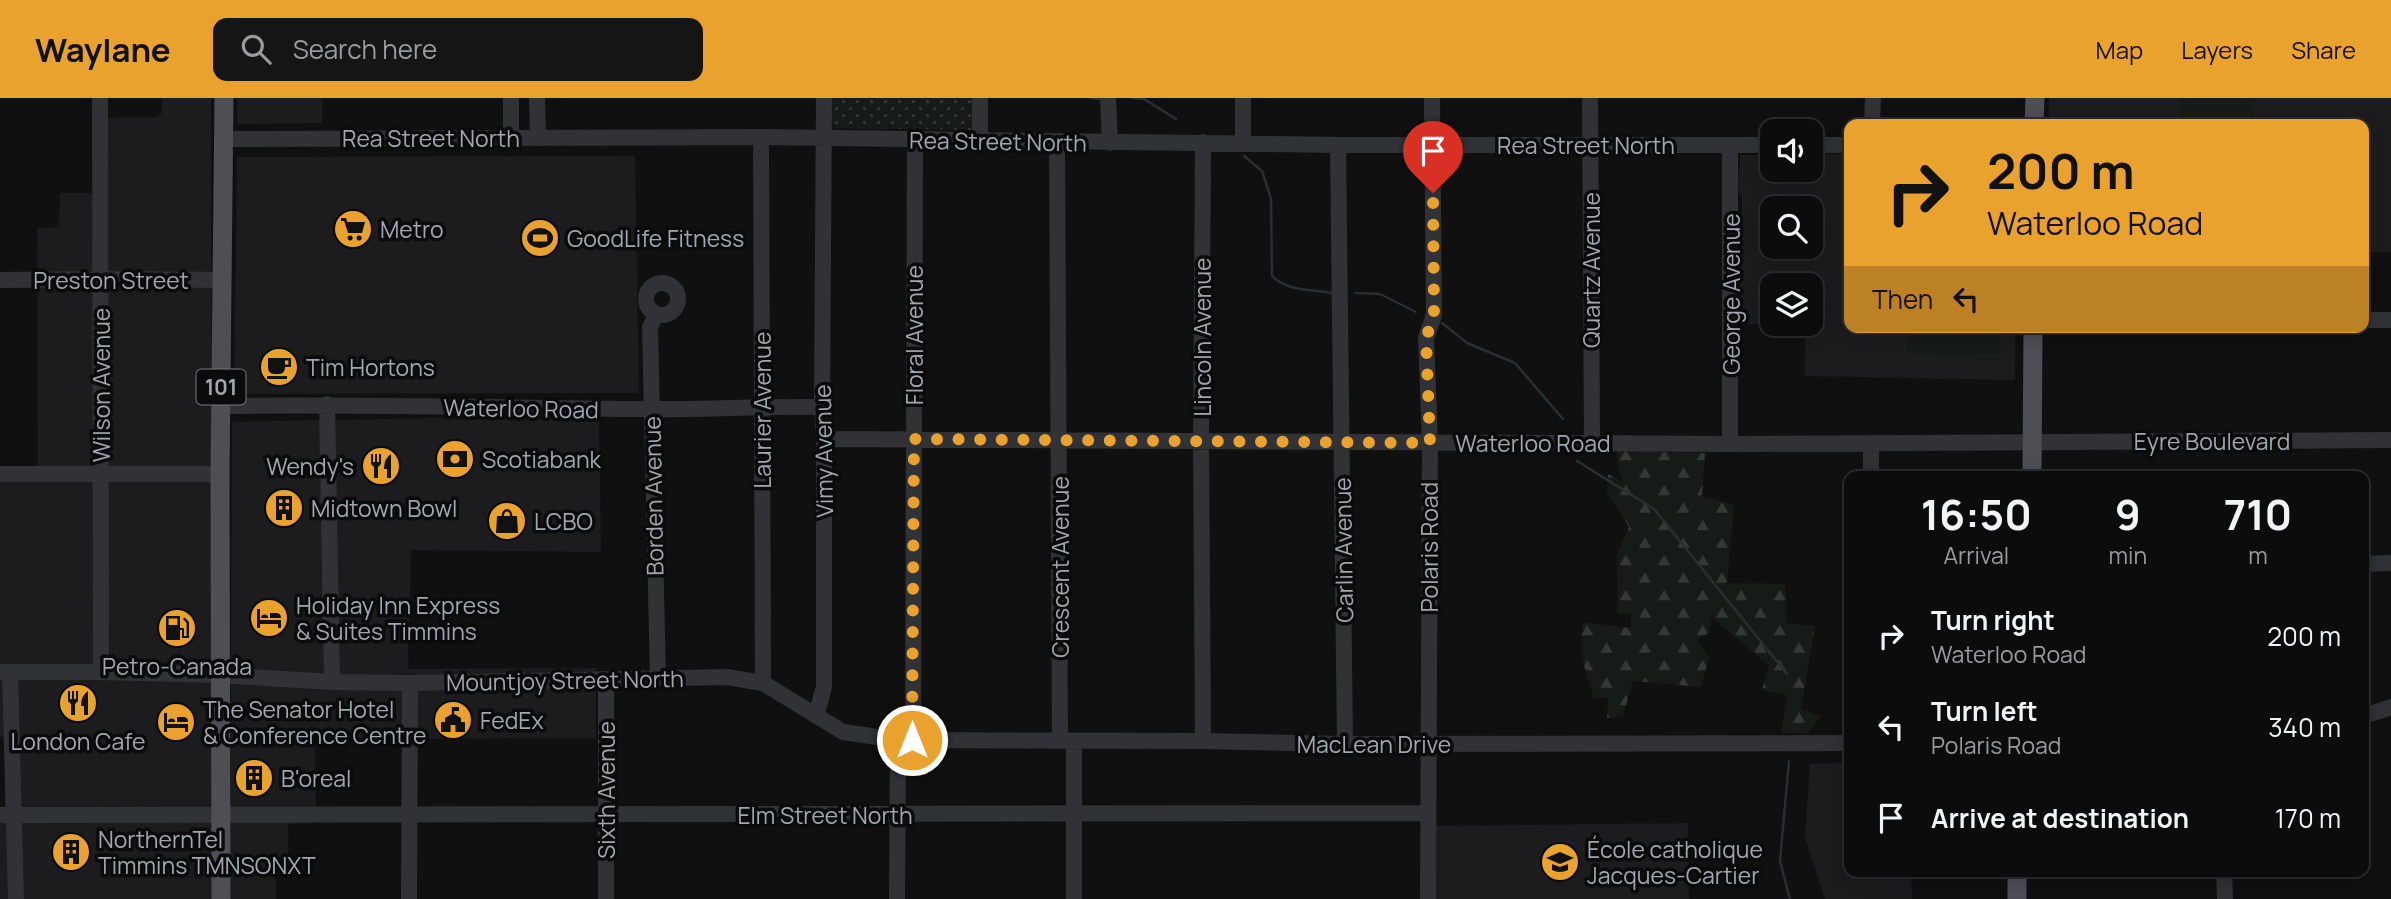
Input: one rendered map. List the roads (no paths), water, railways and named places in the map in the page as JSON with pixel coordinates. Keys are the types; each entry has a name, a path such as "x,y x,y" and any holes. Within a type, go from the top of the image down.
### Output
{"main road":[{"name":"101","path":"221,899 219,676 224,98"},
{"path":"2034,119 2035,98"},
{"path":"2032,471 2033,333"},
{"path":"2017,877 2017,899"}],"street":[{"name":"Wilson Avenue","path":"100,98 101,672"},
{"path":"511,98 512,138"},
{"path":"537,98 538,138"},
{"name":"Vimy Avenue","path":"816,716 824,687 824,98"},
{"path":"980,98 980,142"},
{"path":"1242,98 1243,142"},
{"name":"Polaris Road","path":"1428,899 1430,443 1426,338 1434,315 1432,98"},
{"name":"Quartz Avenue","path":"1590,98 1592,443"},
{"path":"1872,119 1873,98"},
{"path":"1108,106 1110,143"},
{"name":"Rea Street North","path":"224,139 761,137 1338,145 1760,145"},
{"name":"Laurier Avenue","path":"761,137 762,683"},
{"name":"Floral Avenue","path":"897,899 898,815 905,740 914,439 915,140"},
{"name":"Crescent Avenue","path":"1057,141 1060,439 1067,741 1074,814 1074,899"},
{"name":"Lincoln Avenue","path":"1203,142 1203,741"},
{"name":"Carlin Avenue","path":"1338,145 1345,744"},
{"name":"George Avenue","path":"1730,145 1730,444"},
{"path":"1823,145 1844,145"},
{"name":"Preston Street","path":"0,280 223,281"},
{"name":"Borden Avenue","path":"656,315 650,327 658,678"},
{"path":"2369,320 2391,320"},
{"path":"327,404 332,682"},
{"name":"Waterloo Road","path":"221,406 327,404 651,409 762,405 822,407"},
{"name":"Waterloo Road","path":"824,439 1730,444 2032,442"},
{"name":"Eyre Boulevard","path":"2032,442 2391,440"},
{"path":"1871,443 1871,471"},
{"path":"0,474 220,474"},
{"path":"2369,564 2391,564"},
{"path":"5,672 7,815 16,899"},
{"name":"Mountjoy Street North","path":"5,672 101,672 410,684 727,677 762,683 816,716"},
{"name":"Sixth Avenue","path":"606,680 606,899"},
{"path":"409,899 410,684"},
{"path":"2369,714 2391,707"},
{"path":"816,716 843,732 905,740"},
{"name":"MacLean Drive","path":"905,740 1429,745 1844,743"},
{"name":"Elm Street North","path":"7,815 1428,813"},
{"path":"2224,877 2225,899"}],"waterway":[{"path":"1090,98 1099,99"},
{"path":"1132,98 1144,99 1176,119"},
{"path":"1244,156 1262,171 1271,199 1272,276 1285,285 1332,293"},
{"path":"1356,293 1380,294 1416,312"},
{"path":"1442,323 1467,343 1515,363 1563,419"},
{"path":"1577,461 1654,509 1787,674"},
{"path":"1789,761 1780,861 1790,899"}],"place":[{"name":"Metro","path":"353,229"},
{"name":"GoodLife Fitness","path":"540,238"},
{"name":"Tim Hortons","path":"279,367"},
{"name":"Scotiabank","path":"455,459"},
{"name":"Wendy's","path":"381,466"},
{"name":"Midtown Bowl","path":"284,508"},
{"name":"LCBO","path":"507,521"},
{"name":"Holiday Inn Express & Suites Timmins","path":"269,618"},
{"name":"Petro-Canada","path":"177,628"},
{"name":"London Cafe","path":"78,703"},
{"name":"FedEx","path":"453,720"},
{"name":"The Senator Hotel & Conference Centre","path":"176,722"},
{"name":"B'oreal","path":"254,778"},
{"name":"NorthernTel Timmins TMNSONXT","path":"71,852"},
{"name":"École catholique Jacques-Cartier","path":"1560,862"}]}
